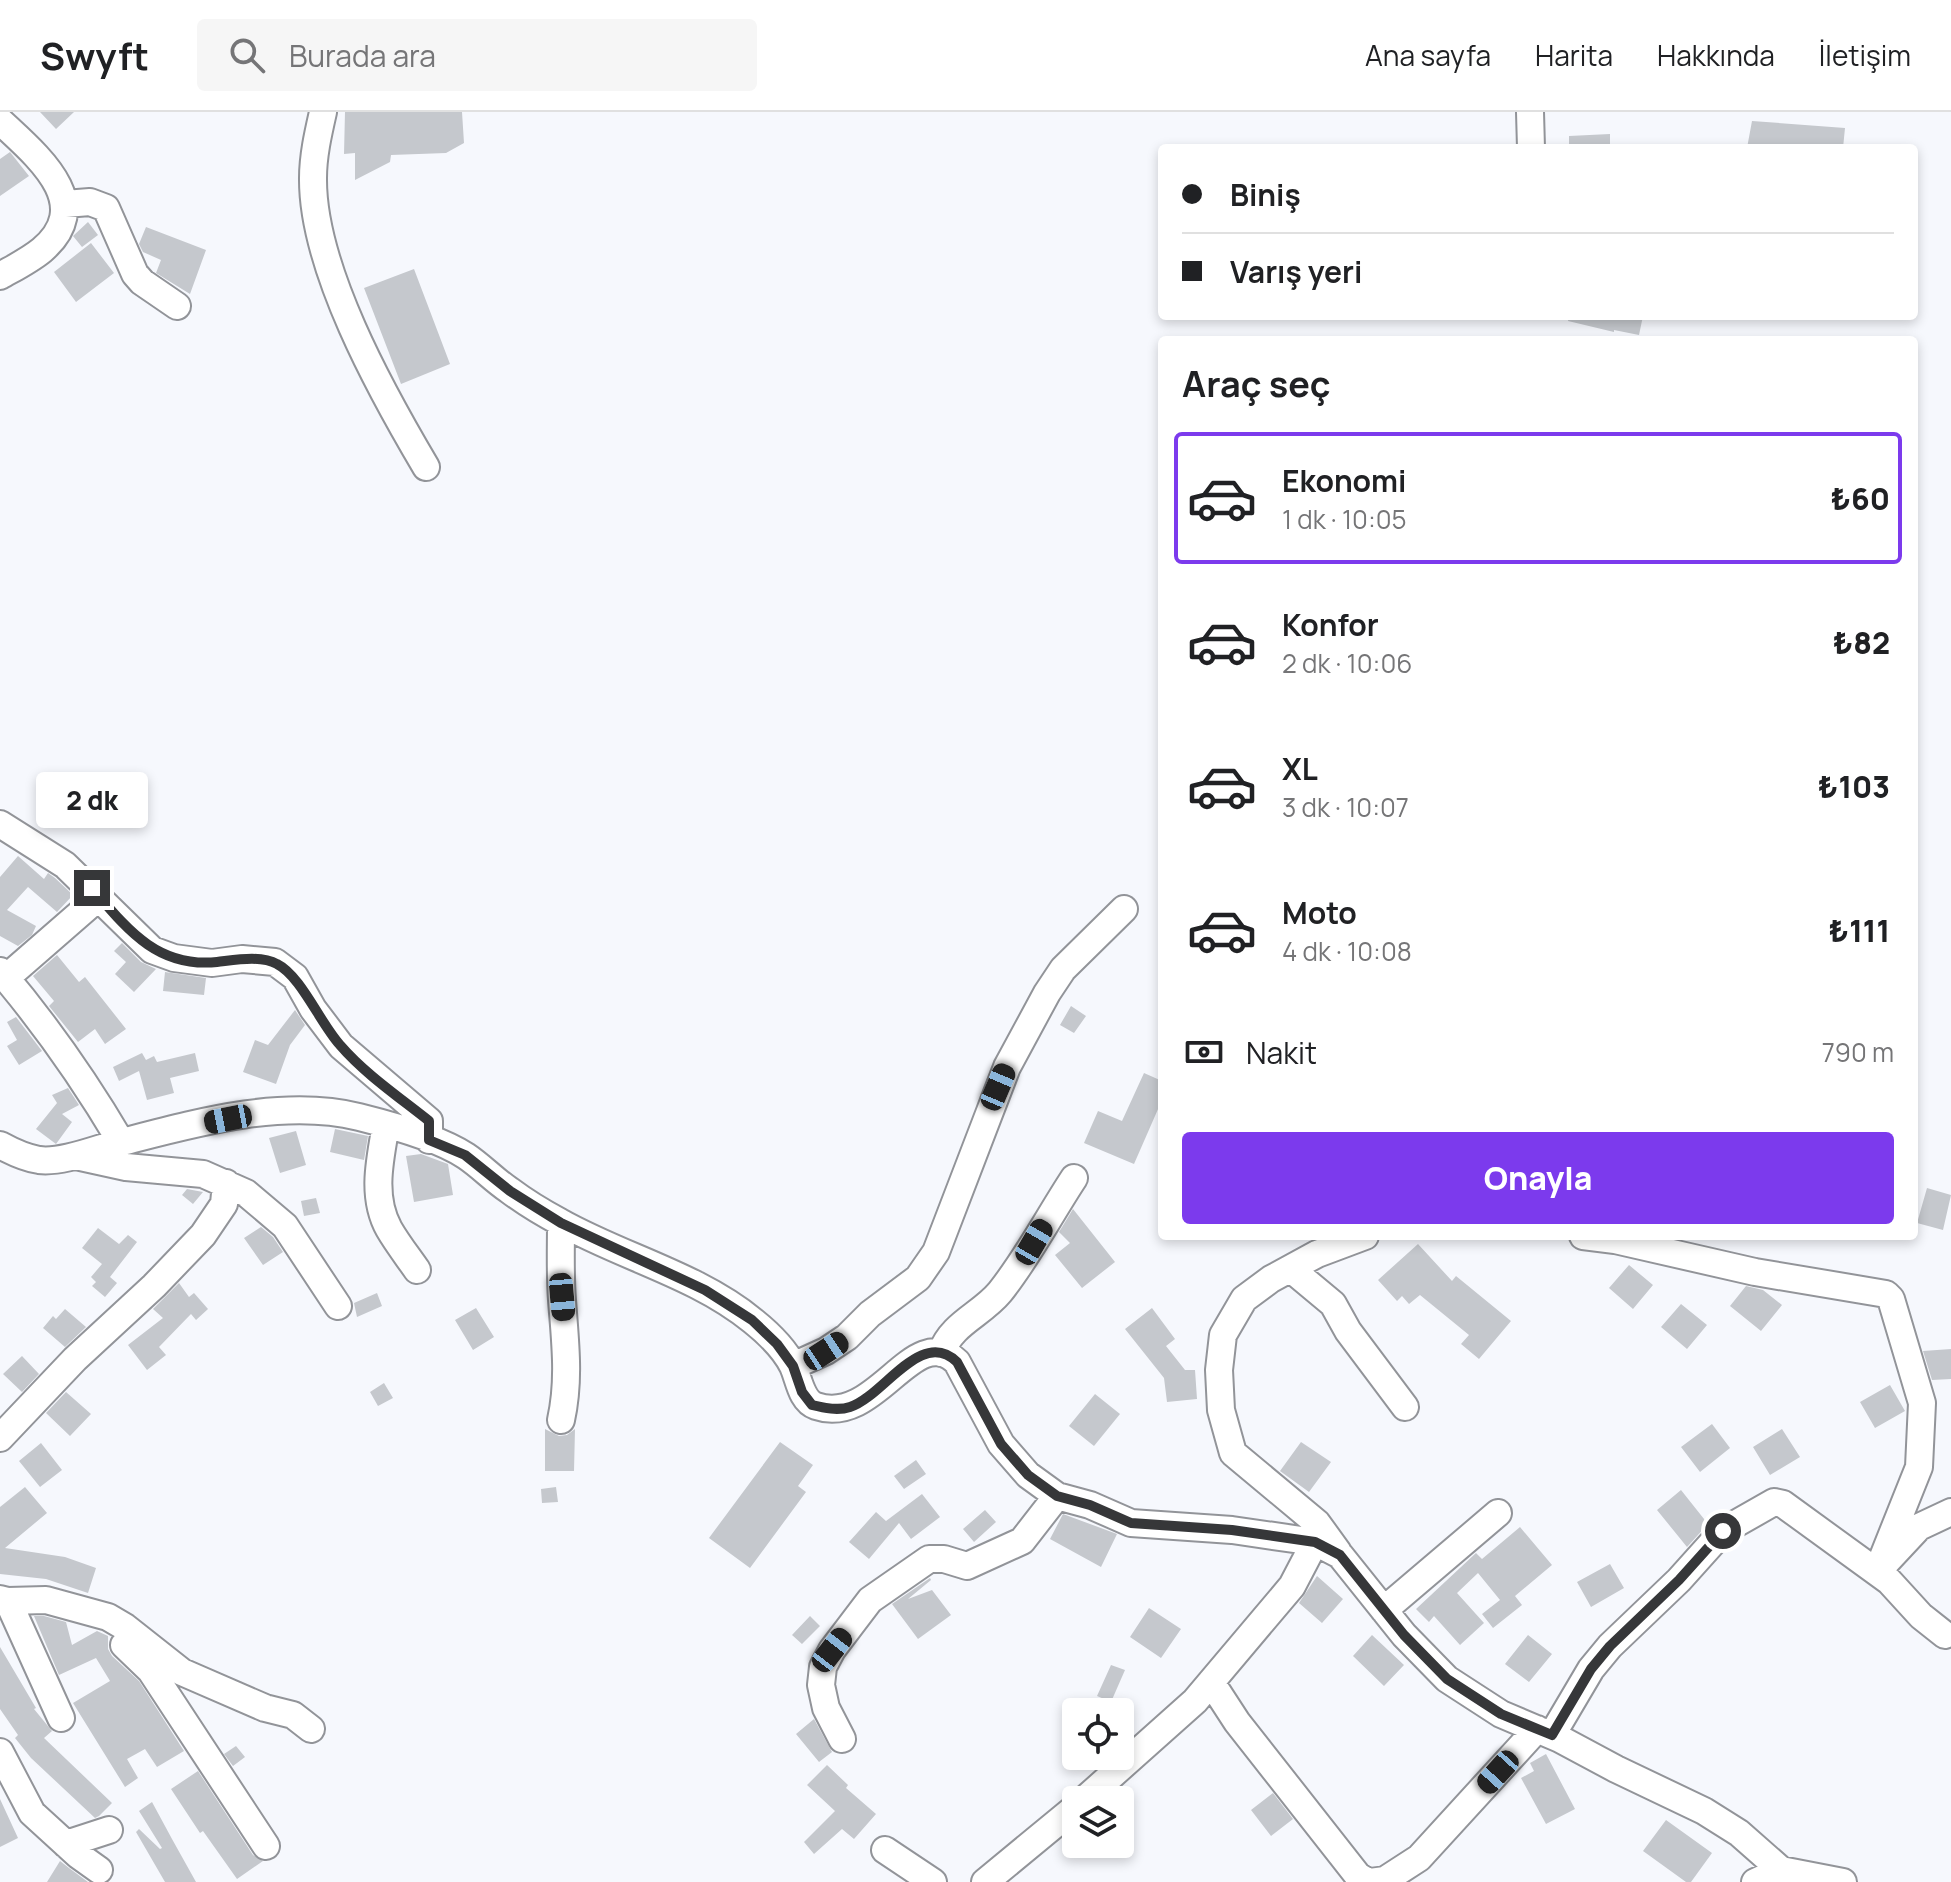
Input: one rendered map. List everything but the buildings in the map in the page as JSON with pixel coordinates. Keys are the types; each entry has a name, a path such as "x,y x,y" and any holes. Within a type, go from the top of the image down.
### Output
{"street":[{"path":"323,112 313,159 313,181 315,212 332,276 375,375 426,467"},
{"path":"1530,112 1531,144"},
{"path":"0,276 41,251 65,217 62,191 49,171 5,133"},
{"path":"65,204 90,202 106,208 135,274 177,306"},
{"path":"0,824 65,865 152,950 174,958 212,963 242,959 275,962 295,977 313,1009 341,1046 429,1121 429,1140"},
{"path":"99,897 3,974 53,1037 121,1142"},
{"path":"793,1366 847,1337 870,1314 918,1278 936,1252 1007,1067 1047,993 1063,969 1124,909"},
{"path":"0,1145 41,1160 73,1156 183,1127 281,1109 321,1110 358,1116 465,1155 510,1191 561,1223 705,1290 752,1320 777,1344 793,1366 802,1392 812,1405 830,1409 850,1407 880,1389 921,1354 950,1355 957,1362 1001,1444 1028,1475 1057,1496 1090,1505 1131,1523 1232,1530 1315,1542 1340,1555"},
{"path":"386,1125 378,1192 387,1227 417,1270"},
{"path":"73,1156 126,1167 203,1174 246,1193 279,1220 338,1306"},
{"path":"941,1353 956,1327 996,1297 1021,1265 1074,1178"},
{"path":"0,1438 75,1359 154,1286 203,1235 224,1204 226,1183"},
{"path":"561,1223 562,1297 568,1367 567,1394 561,1420"},
{"path":"1354,1240 1317,1254 1244,1299 1223,1335 1219,1370 1221,1410 1233,1453 1317,1523 1404,1635 1447,1679 1501,1714 1704,1811 1739,1833 1781,1870 1843,1882"},
{"path":"1615,1240 1755,1272 1873,1291 1886,1294 1891,1299 1922,1403 1919,1467 1877,1572"},
{"path":"1291,1269 1333,1304 1348,1331 1405,1407"},
{"path":"842,1739 826,1708 821,1674 832,1650 870,1600 929,1559 944,1559 967,1566 1022,1541 1057,1496"},
{"path":"1211,1682 1237,1722 1358,1876 1369,1882 1377,1882 1419,1858 1544,1732 1610,1646 1679,1580 1723,1531 1766,1505 1774,1502 1783,1504 1877,1572 1945,1635"},
{"path":"1877,1572 1919,1527 1951,1512"},
{"path":"1384,1610 1498,1513"},
{"path":"1100,1786 1195,1701 1292,1586 1315,1542"},
{"path":"61,1718 4,1600 46,1600 108,1617 182,1672 265,1708 293,1715 311,1729"},
{"path":"108,1617 124,1644 151,1671 266,1846"},
{"path":"0,1752 32,1813 99,1870"},
{"path":"985,1882 1062,1819"},
{"path":"66,1844 109,1830"},
{"path":"885,1850 933,1882"},
{"path":"1755,1882 1781,1870"}],"route":[{"path":"92,888 118,919 152,950 174,958 212,963 242,959 275,962 295,977 313,1009 341,1046 429,1121 429,1140 465,1155 510,1191 561,1223 705,1290 752,1320 777,1344 793,1366 802,1392 812,1405 830,1409 850,1407 880,1389 921,1354 935,1352 950,1355 957,1362 1001,1444 1028,1475 1057,1496 1090,1505 1131,1523 1232,1530 1315,1542 1340,1555 1404,1635 1447,1679 1501,1714 1552,1735 1591,1669 1610,1646 1679,1580 1723,1531"}]}
